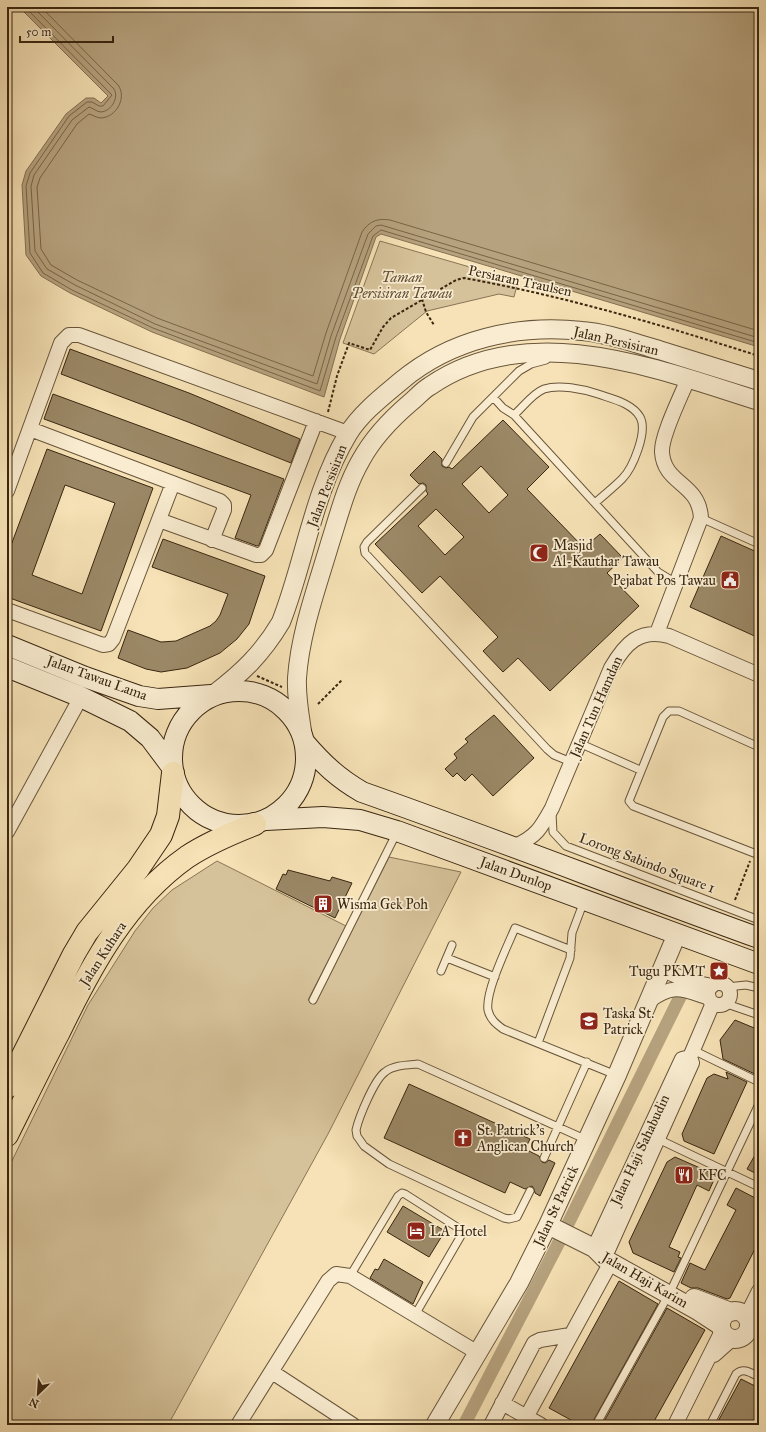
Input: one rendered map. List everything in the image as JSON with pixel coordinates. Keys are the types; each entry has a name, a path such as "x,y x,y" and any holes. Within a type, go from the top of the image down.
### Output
{"main road":[{"name":"Jalan Tawau Lama","path":"7,645 85,677 139,696 158,699 213,695"},
{"name":"Jalan Tawau Lama","path":"7,667 82,698 130,721 150,738 172,770"},
{"path":"234,690 257,692 277,702 293,717 304,740 306,768 303,780 295,797 282,810 261,822 234,825 213,820 201,813 195,809 181,793 172,770 172,744 180,723 194,706 213,695 234,690"},
{"name":"Jalan Dunlop","path":"304,740 324,766 336,776 362,792 515,846 629,891 759,938"},
{"name":"Jalan Kuhara","path":"7,1087 74,954 87,932 146,857 161,835 168,816 172,770"},
{"name":"Jalan Dunlop","path":"261,822 323,817 360,820 397,831 759,964"},
{"name":"Jalan Kuhara","path":"7,1135 87,974 106,944 134,907 149,890 188,857 232,832 261,822"},
{"path":"629,891 667,916 677,934"}],"street":[{"name":"Jalan Persisiran","path":"213,695 251,663 265,648 281,622 323,489 348,433 378,400 415,369 450,349 473,341 531,329 584,331 636,343 759,381"},
{"path":"7,491 61,343 68,335 73,334 348,433"},
{"name":"Jalan Persisiran","path":"304,740 298,702 297,679 303,640 342,506 358,466 370,446 395,416 430,386 476,364 501,356 557,351 586,354 630,364 688,379 759,401"},
{"path":"688,379 664,438 662,450 667,469 697,499 701,518 657,633 669,636 759,675"},
{"path":"159,520 212,540 256,555 261,555 264,553 316,421"},
{"path":"30,429 220,501 224,505 224,510 212,540"},
{"path":"7,610 102,645 109,644 113,639 173,483"},
{"name":"Jalan Tun Hamdan","path":"515,846 535,835 552,808 611,668 620,653 629,642 642,636 657,633"},
{"path":"7,832 82,698"},
{"name":"Jalan St Patrick","path":"435,1425 519,1283 559,1230 587,1141 663,970 677,934"},
{"path":"663,970 688,981 714,998"},
{"path":"714,998 721,984 727,987"},
{"path":"649,1001 667,990 675,988 714,998"},
{"name":"Jalan Haji Sahabudin","path":"607,1249 692,1064 691,1053 714,998"},
{"name":"Jalan Haji Sahabudin","path":"607,1249 602,1230 682,1059 691,1053"},
{"name":"Jalan Haji Karim","path":"559,1230 607,1249 671,1290 707,1316 740,1329"},
{"path":"524,1421 570,1335 607,1249 602,1230"},
{"path":"238,1425 333,1275 341,1273 350,1276 478,1353"},
{"path":"675,1425 708,1363 718,1350 740,1329 759,1291"},
{"path":"491,1425 534,1343 540,1340 570,1335"},
{"path":"272,1372 353,1425"},
{"path":"502,1403 524,1421 541,1425"}],"lane":[{"path":"446,463 473,417 520,370 531,364 568,356 586,354"},
{"path":"514,415 542,390 562,388 594,393 617,400 641,417 643,435 631,466 623,478 595,503"},
{"path":"493,397 503,408 514,415 658,572 676,583"},
{"path":"422,488 367,542 364,547 365,553 547,750 554,755 571,762"},
{"path":"701,518 759,544"},
{"path":"756,854 633,806 629,801 640,770 664,717 669,711 679,711 759,747"},
{"path":"579,743 640,770"},
{"name":"Lorong Sabindo Square 1","path":"552,808 551,821 553,832 566,846 759,920"},
{"path":"313,1000 397,831"},
{"path":"538,1043 570,958 572,933 585,900"},
{"path":"571,950 515,928 495,977 488,1000 490,1017 503,1029 617,1075"},
{"path":"441,971 452,945"},
{"path":"447,958 495,977"},
{"path":"727,987 746,985 759,988"},
{"path":"714,998 759,1015"},
{"path":"691,1053 759,1082"},
{"path":"544,1158 587,1062"},
{"path":"530,1191 517,1217 509,1219 395,1167 360,1142 356,1130 377,1082 385,1072 395,1067 418,1064 587,1141"},
{"path":"596,1425 671,1290 759,1104"},
{"path":"658,1139 759,1187"},
{"path":"350,1276 398,1196 402,1193 405,1194 460,1229 462,1234 415,1315"},
{"path":"710,1425 736,1374 744,1370 759,1377"}],"path":[{"name":"Persiaran Traulsen","path":"328,413 337,376 349,343 370,350 383,327 391,318 456,280 464,278 516,288 696,336 759,356"},
{"path":"422,299 426,312 434,325"},
{"path":"256,676 284,688"},
{"path":"318,704 342,680"},
{"path":"731,910 756,854"}],"green space":[{"name":"Taman Persisiran Tawau","path":"380,241 518,281 514,297 499,294 427,311 374,354 343,343"},
{"path":"389,857 461,872 328,1134 168,1425 7,1425 7,1171 88,1005 135,931 153,908 172,890 217,861 346,926 308,1000 315,1004"}],"water":[{"path":"19,7 759,7 759,347 381,234 376,237 340,339 324,397 152,332 70,293 41,276 26,255 22,185 26,171 66,114 86,98 94,98 101,103 108,96"}],"building":[{"path":"70,349 189,393 300,439 291,463 61,374"},
{"path":"53,394 284,479 259,545 257,546 235,538 251,495 44,419"},
{"name":"Masjid Al-Kauthar Tawau","path":"503,420 549,467 527,489 584,548 600,534 623,558 607,573 639,606 550,691 518,658 503,672 483,651 498,637 440,576 422,593 375,544 428,494 426,491 426,485 423,483 419,484 410,475 434,451 442,459 442,466 452,469","holes":["481,466 508,495 489,513 462,484","436,509 464,537 445,555 418,526"]},
{"path":"47,449 153,488 101,631 7,597 7,556","holes":["65,485 115,503 82,594 32,575"]},
{"name":"Pejabat Pos Tawau","path":"721,536 759,553 759,638 690,607"},
{"path":"163,539 265,576 249,624 237,639 220,653 187,668 161,672 146,669 118,658 128,630 161,642 176,641 210,626 216,621 220,615 228,594 152,567"},
{"path":"494,715 534,758 493,796 472,774 465,781 457,773 453,777 445,769 457,758 454,754 468,742 465,739"},
{"name":"Wisma Gek Poh","path":"288,870 330,881 332,877 352,883 335,918 276,889 283,874 286,875"},
{"path":"735,1020 759,1030 759,1076 723,1059 720,1040"},
{"path":"726,1072 747,1082 714,1154 684,1141 682,1134 707,1078 714,1074 728,1079"},
{"path":"409,1084 530,1139 525,1149 539,1156 542,1162 545,1163 549,1160 555,1163 540,1196 535,1193 532,1186 525,1189 510,1182 505,1193 384,1138"},
{"path":"759,1148 759,1175 747,1169"},
{"path":"675,1157 716,1175 709,1191 697,1185 669,1247 680,1252 678,1257 681,1258 674,1272 633,1253 629,1242 667,1162"},
{"path":"736,1188 759,1200 759,1241 730,1298 727,1299 698,1288 691,1288 681,1283 690,1263 705,1270 736,1210 727,1205"},
{"name":"LA Hotel","path":"403,1206 445,1231 429,1257 387,1232"},
{"path":"384,1259 423,1282 413,1304 370,1278 375,1269 378,1270"},
{"path":"619,1281 658,1304 591,1425 580,1425 549,1408"},
{"path":"667,1308 705,1330 652,1425 602,1425"},
{"path":"741,1379 759,1388 759,1417 755,1425 716,1425"}],"waterway":[{"path":"464,1425 557,1246 681,995"}],"place":[{"name":"Masjid Al-Kauthar Tawau","path":"539,553"},
{"name":"Pejabat Pos Tawau","path":"730,580"},
{"name":"Wisma Gek Poh","path":"323,904"},
{"name":"Tugu PKMT","path":"719,971"},
{"name":"Taska St. Patrick","path":"589,1021"},
{"name":"St. Patrick's Anglican Church","path":"463,1138"},
{"name":"KFC","path":"684,1175"},
{"name":"LA Hotel","path":"416,1231"}]}
